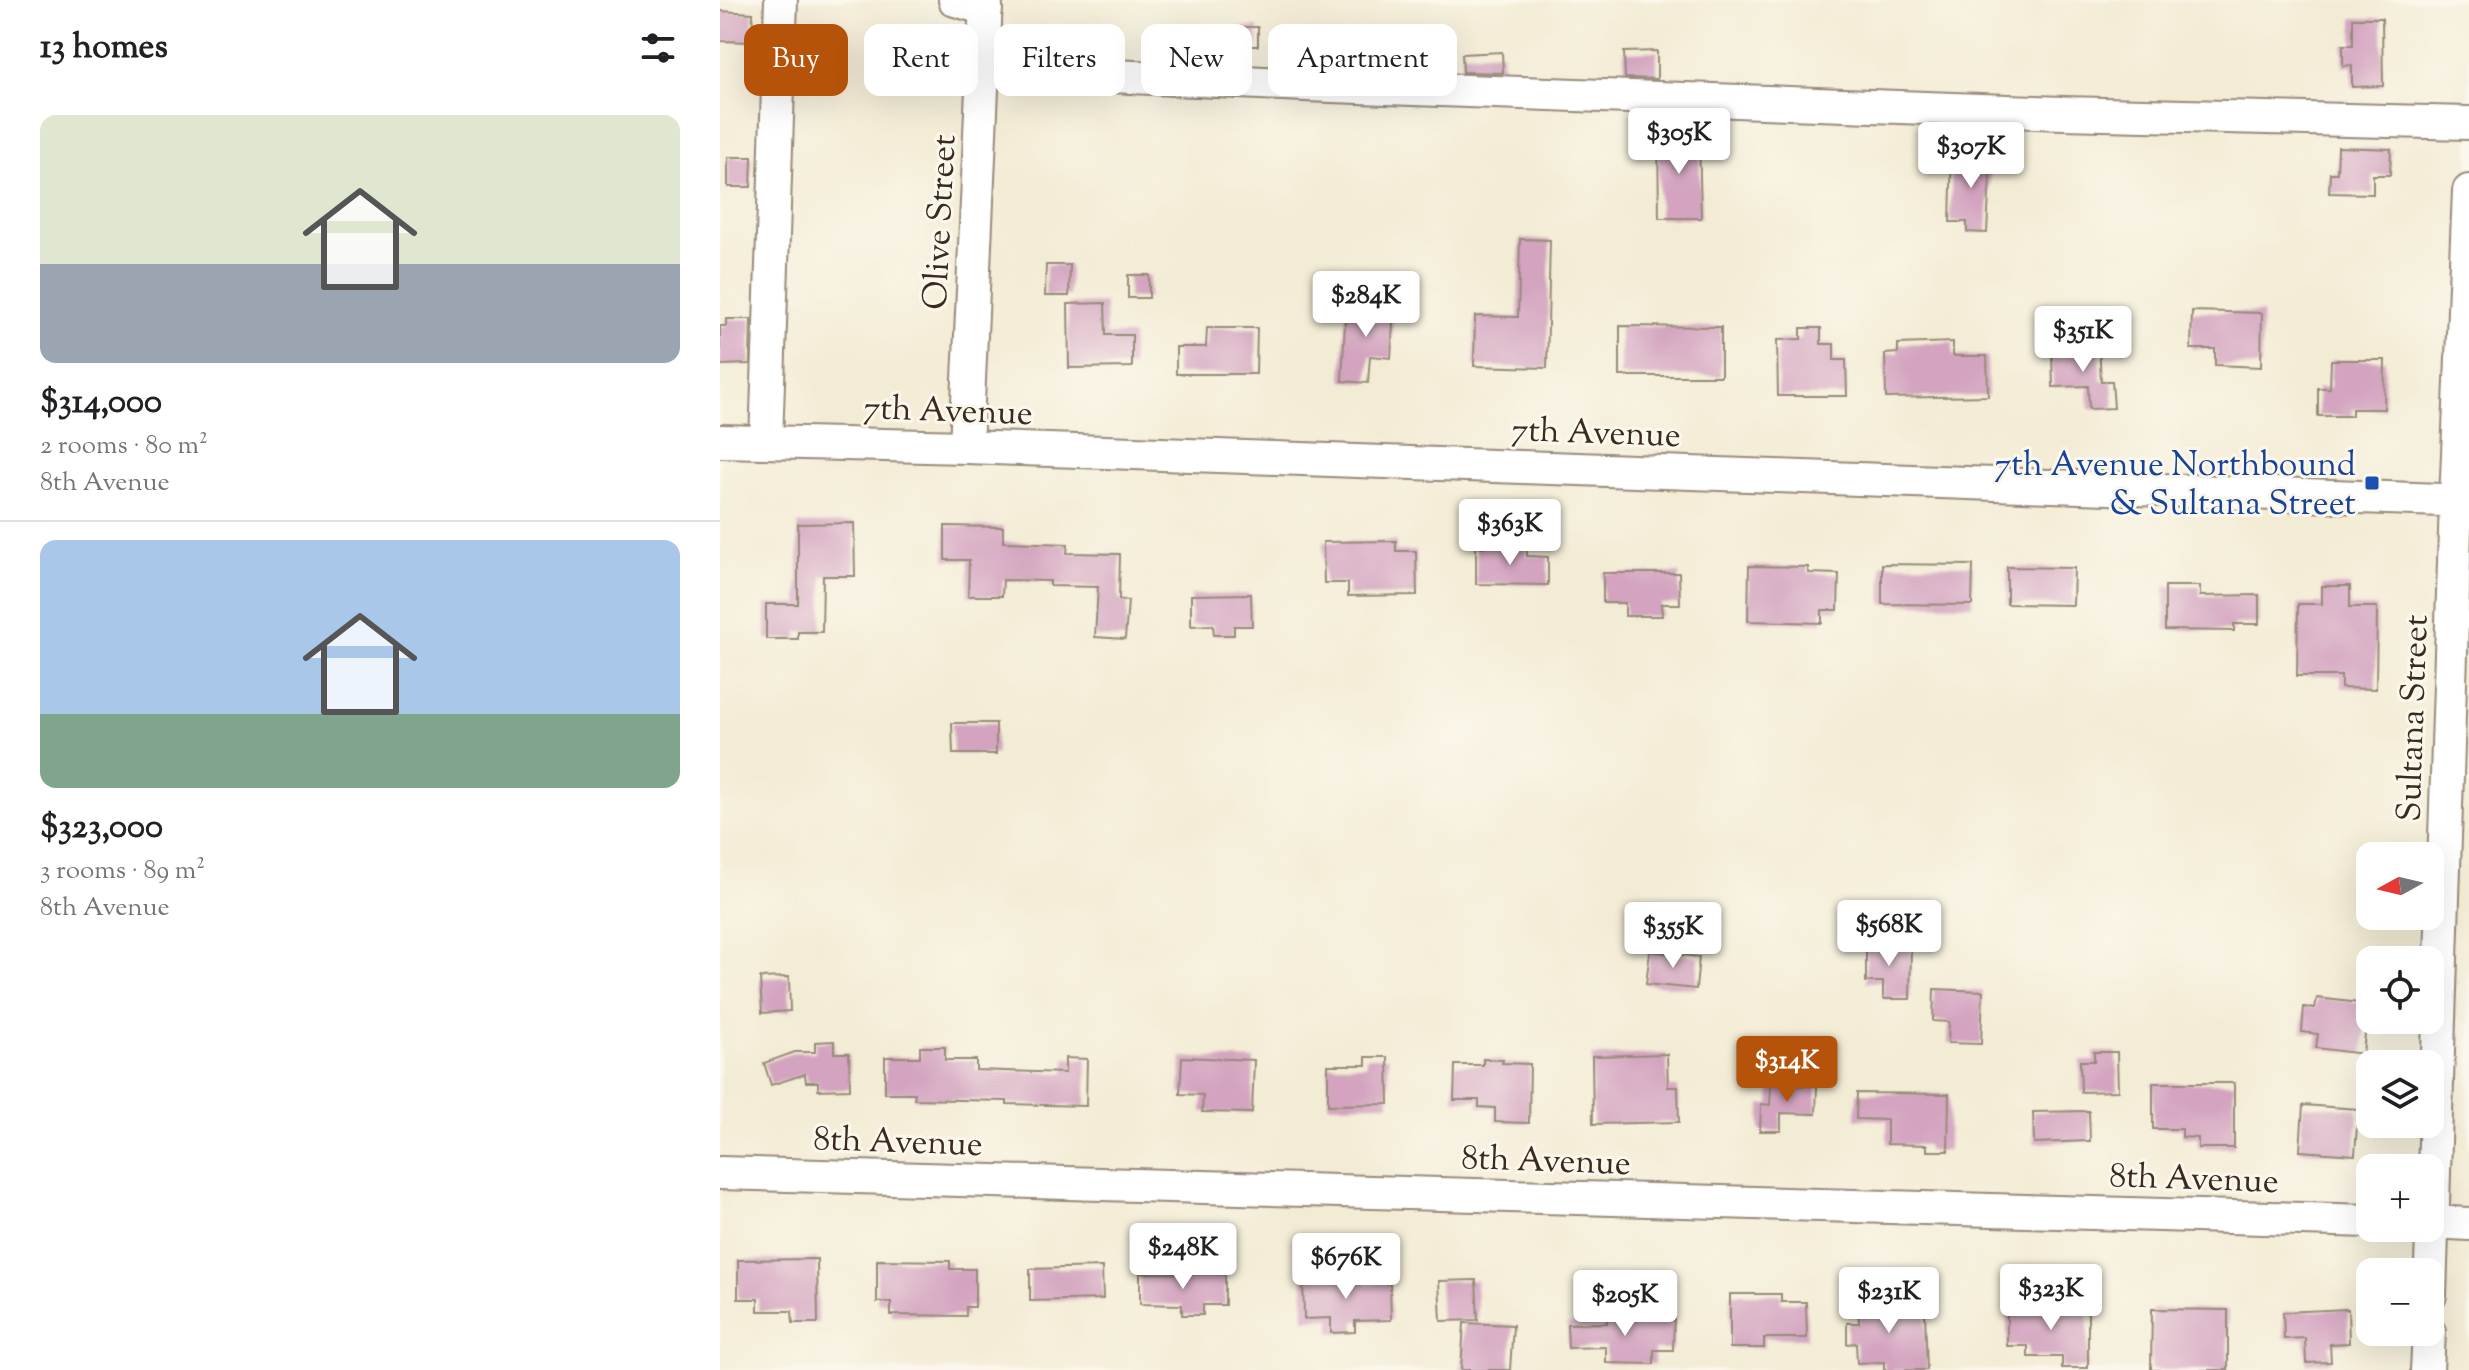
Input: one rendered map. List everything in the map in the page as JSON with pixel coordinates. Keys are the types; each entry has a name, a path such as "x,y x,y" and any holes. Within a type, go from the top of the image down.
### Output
{"street":[{"path":"766,442 781,0"},
{"path":"955,0 986,4"},
{"name":"Olive Street","path":"966,447 986,4"},
{"path":"983,70 2049,112 2469,123"},
{"name":"Sultana Street","path":"2434,1154 2462,501 2469,191"},
{"name":"7th Avenue","path":"720,441 966,447 2462,501"},
{"name":"8th Avenue","path":"720,1173 2356,1221"},
{"path":"2444,1223 2469,1224"},
{"path":"2427,1370 2428,1346"}],"building":[{"path":"720,11 753,13 753,24 744,24 744,42 720,41"},
{"path":"2353,18 2382,18 2383,86 2352,87 2352,65 2343,66 2343,45 2353,45"},
{"path":"1252,27 1258,27 1258,46 1252,46"},
{"path":"1657,51 1657,79 1625,78 1624,52"},
{"path":"1502,52 1503,73 1463,72 1462,54"},
{"path":"1699,134 1701,218 1659,218 1658,135"},
{"path":"2338,147 2391,149 2390,175 2373,175 2373,194 2329,193 2330,173 2337,173"},
{"path":"1952,151 1991,153 1987,233 1967,232 1967,222 1950,222"},
{"path":"728,157 752,157 751,187 728,187"},
{"path":"1520,239 1550,240 1547,368 1474,366 1475,316 1518,317"},
{"path":"1046,265 1070,265 1069,296 1045,296"},
{"path":"1128,275 1149,275 1149,298 1128,298"},
{"path":"1105,303 1106,335 1132,335 1132,367 1069,368 1068,304"},
{"path":"1346,303 1394,306 1391,358 1370,356 1368,383 1342,381"},
{"path":"2192,311 2262,313 2261,367 2215,365 2215,349 2191,349"},
{"path":"726,319 751,319 750,364 720,365 720,326 726,326"},
{"path":"1620,326 1721,327 1721,376 1620,376"},
{"path":"1207,328 1257,328 1256,374 1176,374 1176,347 1206,347"},
{"path":"1801,328 1821,328 1821,344 1834,344 1834,360 1846,360 1847,396 1778,396 1777,340 1801,339"},
{"path":"1953,342 1953,356 1987,356 1988,396 1886,398 1885,354 1898,353 1898,344"},
{"path":"2099,345 2101,381 2112,381 2114,408 2089,409 2088,386 2053,387 2052,354 2067,354 2067,346"},
{"path":"2331,360 2385,360 2384,409 2352,409 2352,416 2318,416 2318,388 2330,388"},
{"path":"854,523 855,576 823,576 822,632 798,632 798,639 766,639 766,604 798,604 798,524"},
{"path":"945,526 1003,527 1003,542 1068,544 1067,553 1120,554 1119,600 1128,601 1125,639 1095,637 1098,587 1050,586 1050,581 1003,580 1002,596 968,596 969,560 945,560"},
{"path":"1396,541 1396,551 1416,551 1417,595 1348,596 1348,583 1324,583 1323,542"},
{"path":"1476,547 1527,547 1527,556 1548,557 1548,585 1476,584"},
{"path":"1882,564 1973,565 1972,605 1882,604"},
{"path":"1749,566 1808,567 1808,573 1839,574 1838,610 1822,610 1822,623 1748,621"},
{"path":"2007,567 2074,568 2073,605 2007,604"},
{"path":"1603,573 1679,573 1680,604 1661,604 1662,616 1625,616 1625,603 1603,603"},
{"path":"2165,586 2200,586 2200,596 2259,595 2259,624 2234,624 2234,631 2165,630"},
{"path":"2322,586 2350,586 2350,607 2377,607 2376,689 2341,688 2341,676 2297,676 2298,604 2322,604"},
{"path":"1251,594 1252,626 1234,626 1234,635 1214,635 1213,625 1191,626 1191,595"},
{"path":"952,723 996,723 996,754 953,754"},
{"path":"1866,938 1885,938 1885,947 1911,947 1910,999 1883,999 1883,982 1866,982"},
{"path":"1650,951 1699,957 1696,989 1646,984"},
{"path":"789,977 790,1011 762,1013 760,978"},
{"path":"1934,989 1983,991 1981,1044 1948,1043 1949,1022 1933,1021"},
{"path":"2317,998 2356,1003 2356,1034 2365,1034 2363,1050 2356,1050 2356,1053 2316,1048 2318,1034 2302,1032 2304,1007 2315,1008"},
{"path":"834,1041 834,1053 849,1053 850,1089 818,1090 818,1082 806,1082 805,1074 771,1085 764,1063 795,1052 815,1052 815,1042"},
{"path":"920,1047 945,1047 945,1060 976,1060 976,1070 1065,1073 1065,1058 1087,1059 1086,1106 914,1099 915,1093 885,1093 885,1057 920,1057"},
{"path":"2094,1052 2117,1052 2118,1091 2081,1092 2080,1061 2094,1061"},
{"path":"1667,1054 1668,1087 1678,1087 1679,1122 1593,1124 1592,1056"},
{"path":"1182,1057 1254,1060 1252,1113 1202,1112 1203,1095 1180,1094"},
{"path":"1366,1057 1388,1057 1389,1104 1328,1105 1328,1065 1366,1065"},
{"path":"1483,1059 1530,1064 1529,1123 1495,1122 1495,1108 1479,1107 1479,1100 1454,1100 1455,1065 1483,1065"},
{"path":"2153,1083 2234,1083 2234,1148 2198,1148 2198,1138 2182,1137 2182,1129 2153,1129"},
{"path":"1771,1084 1817,1086 1816,1114 1781,1113 1781,1131 1760,1131 1761,1104 1770,1105"},
{"path":"1857,1093 1949,1094 1948,1151 1927,1151 1927,1145 1887,1144 1887,1120 1856,1119"},
{"path":"2303,1105 2356,1109 2355,1155 2300,1151"},
{"path":"2089,1111 2090,1141 2034,1143 2033,1112"},
{"path":"817,1259 818,1323 793,1323 792,1311 758,1311 758,1299 738,1299 738,1260"},
{"path":"877,1260 950,1261 950,1269 975,1269 975,1307 966,1307 966,1316 891,1315 891,1302 877,1302"},
{"path":"1102,1267 1103,1299 1030,1301 1030,1269"},
{"path":"1140,1273 1225,1274 1225,1305 1203,1305 1203,1315 1182,1315 1182,1305 1140,1304"},
{"path":"1365,1276 1366,1284 1390,1283 1391,1320 1355,1321 1355,1332 1331,1333 1331,1318 1304,1319 1303,1278"},
{"path":"1476,1280 1478,1320 1441,1321 1439,1281"},
{"path":"1730,1294 1781,1294 1781,1302 1806,1302 1807,1338 1764,1338 1764,1348 1730,1348"},
{"path":"1858,1296 1895,1296 1895,1313 1925,1313 1927,1370 1884,1370 1884,1362 1857,1363 1856,1343 1847,1344 1847,1323 1859,1323"},
{"path":"2007,1304 2088,1305 2088,1368 2062,1368 2062,1357 2028,1357 2028,1346 2007,1346"},
{"path":"2152,1309 2228,1310 2228,1370 2151,1370"},
{"path":"2348,1309 2349,1343 2330,1344 2331,1362 2306,1363 2305,1338 2284,1339 2283,1312"},
{"path":"1607,1316 1674,1318 1673,1350 1654,1350 1654,1364 1606,1363 1606,1347 1568,1348 1567,1324 1607,1323"},
{"path":"1464,1323 1513,1325 1510,1370 1461,1370"}],"place":[{"name":"7th Avenue Northbound & Sultana Street","path":"2372,483"}]}
